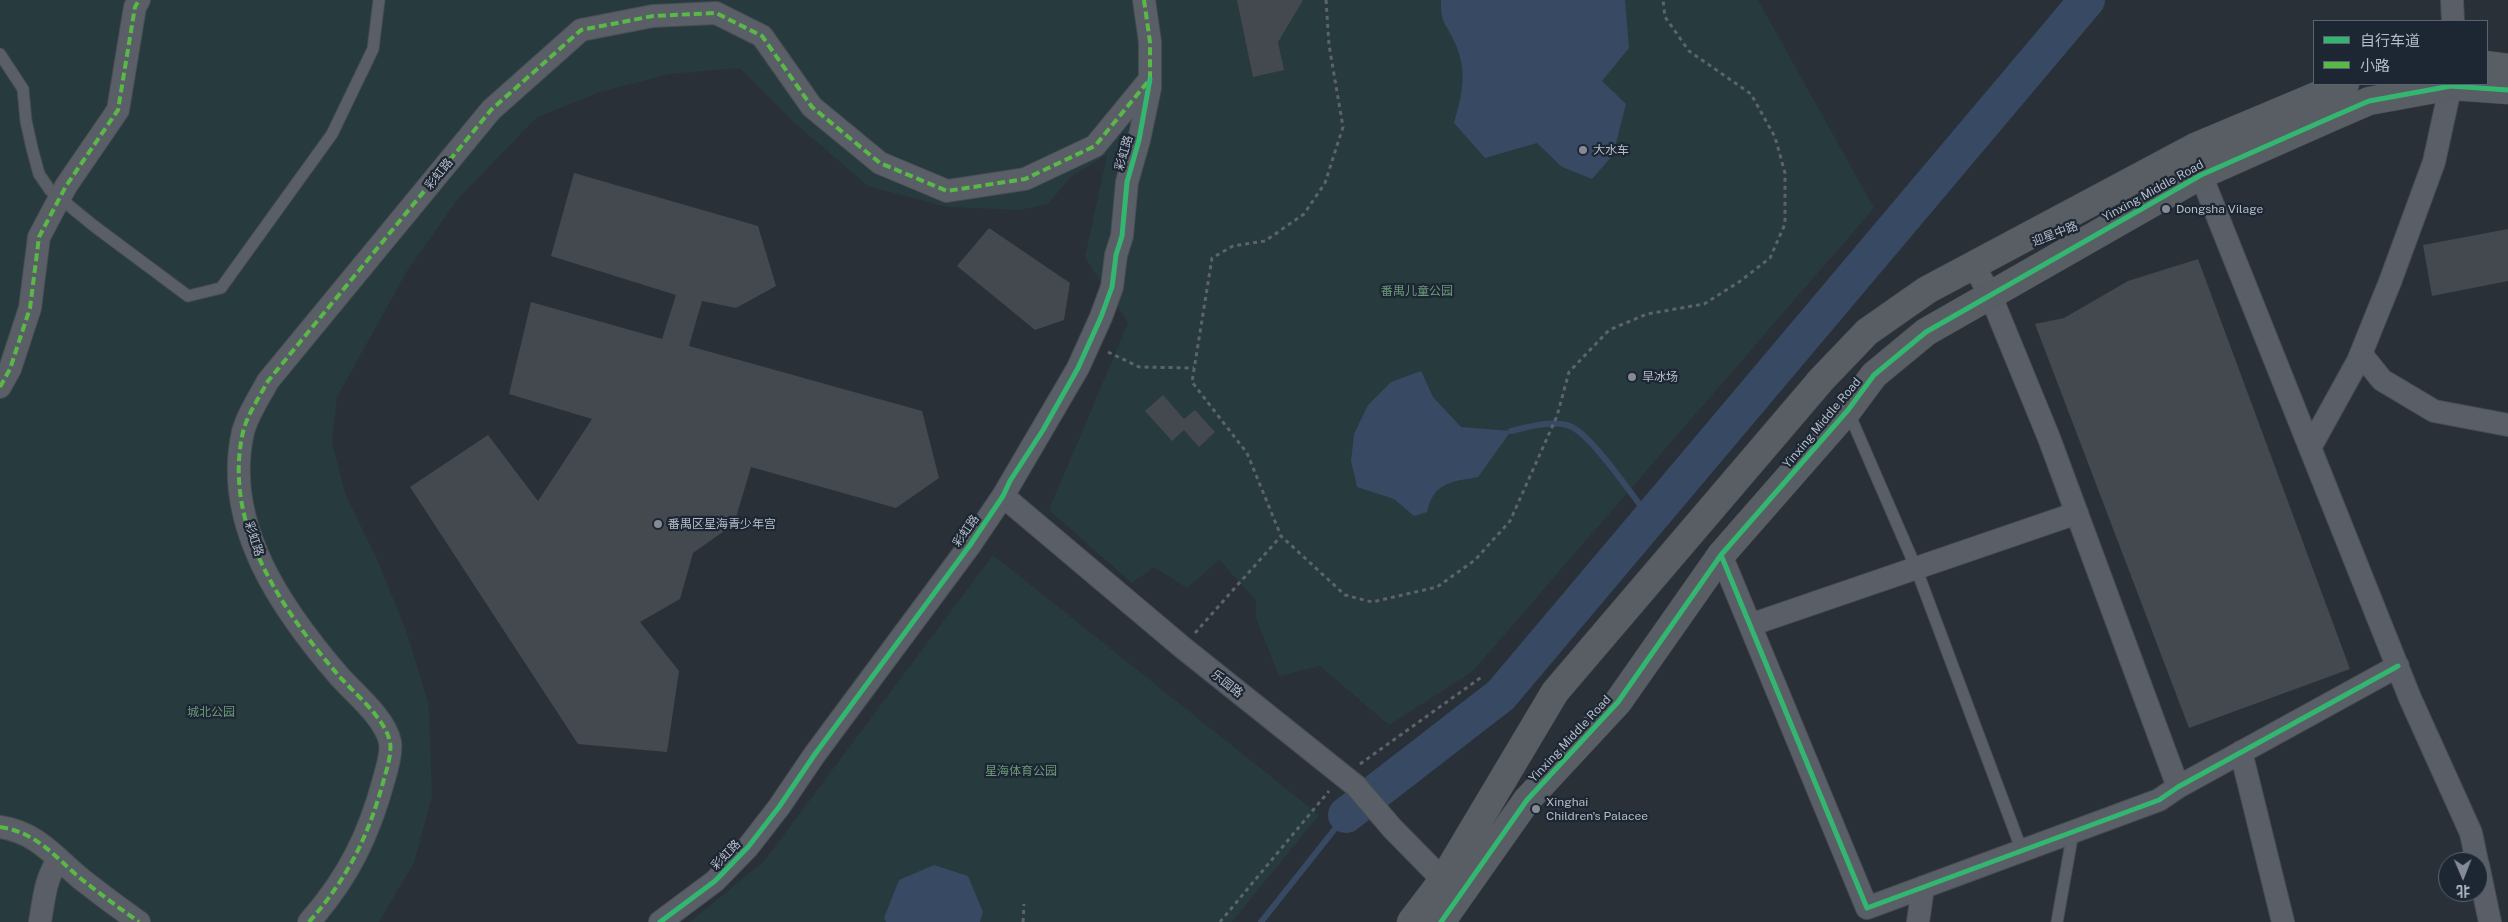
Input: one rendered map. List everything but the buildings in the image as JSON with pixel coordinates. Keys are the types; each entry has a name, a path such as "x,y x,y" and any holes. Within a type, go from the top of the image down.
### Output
{"street":[{"path":"0,387 10,369 30,308 40,237 60,198 118,110 134,7 139,0"},
{"name":"彩虹路","path":"660,922 715,881 748,847 780,807 887,654 970,545 1003,496 1078,368 1101,318 1112,287 1116,256 1122,236 1127,182 1139,140 1150,88 1150,42 1144,0"},
{"path":"2452,0 2454,20"},
{"name":"彩虹路","path":"310,922 332,896 354,860 379,798 387,768 390,742 376,715 319,653 285,608 266,574 250,530 238,481 243,430 268,381 491,110 581,30 653,16 716,13 762,36 812,107 880,163 947,191 1025,179 1095,146 1150,78"},
{"path":"2488,63 2508,62"},
{"path":"2488,63 2508,68"},
{"name":"Yinxing Middle Road","path":"1432,918 1443,880 1555,692 1822,379 1867,332 1927,290 2195,147 2343,85"},
{"name":"迎星中路","path":"1973,265 2201,175 2332,94 2366,85"},
{"path":"2311,446 2361,354 2390,282 2434,162 2451,85"},
{"name":"Yinxing Middle Road","path":"1432,918 1527,800 1618,702 1721,555 1848,410 1874,375 1926,332 2201,175 2370,102 2451,85 2508,90"},
{"path":"2201,175 2398,666 2471,833 2475,852"},
{"path":"1973,265 1990,294 2049,438 2178,787"},
{"path":"2361,354 2382,380 2407,397 2434,411 2508,425"},
{"name":"乐园路","path":"1003,496 1182,647 1356,786 1392,828 1443,880"},
{"path":"1750,625 2077,513"},
{"path":"1721,555 1868,908 2159,800 2178,787 2398,666"},
{"path":"2241,752 2283,922"},
{"path":"0,827 10,828 48,846 59,859 81,878 140,922"},
{"path":"40,922 50,870 59,859"},
{"path":"1918,922 1923,887"},
{"path":"2486,902 2490,922"}],"lane":[{"path":"0,54 23,89 26,121 39,174 60,198 188,296 221,288 332,134 374,49 379,0"},
{"path":"1848,410 1916,568 2022,851"},
{"path":"2057,922 2073,832"}],"path":[{"path":"1326,0 1329,45 1343,127 1325,183 1304,214 1265,241 1233,246 1212,258 1192,382 1247,453 1281,536 1345,594 1372,602 1437,587 1475,560 1510,521 1557,416 1569,372 1609,330 1647,314 1704,304 1739,282 1770,258 1785,224 1785,173 1770,129 1751,94 1689,51 1665,16 1663,0"},
{"path":"1088,343 1139,367 1194,368"},
{"path":"1182,647 1281,536"},
{"path":"1022,922 1024,904"}],"green space":[{"path":"0,0 1758,0 1874,208 1472,672 1389,725 1320,666 1279,676 1256,618 1256,600 1219,560 1187,588 1154,567 1132,583 1049,510 1128,323 1085,257 1107,155 1072,176 1048,204 1019,210 947,207 868,186 795,123 740,68 670,74 599,92 536,118 457,200 407,271 337,397 332,443 346,496 377,559 406,630 429,706 432,796 414,863 379,922 0,922"},
{"name":"星海体育公园","path":"993,555 1319,815 1232,922 690,922 765,860"}],"water":[{"path":"1441,0 1625,0 1629,48 1602,81 1626,104 1613,155 1592,179 1562,167 1537,143 1485,158 1454,123 1463,74 1459,54 1443,19"},
{"path":"1421,371 1433,397 1461,427 1511,431 1478,477 1445,485 1434,495 1427,512 1414,516 1394,499 1357,487 1351,461 1354,434 1368,405 1391,382"},
{"path":"934,865 968,876 983,912 980,922 886,922 884,918 899,880"}],"waterway":[{"path":"1346,815 1501,695 2087,0"},
{"path":"1511,431 1549,424 1572,427 1581,433 1602,455 1650,518"},
{"path":"1261,922 1346,815"}],"marked path":[{"path":"0,387 10,369 30,308 39,237 66,186 118,110 135,7 139,0"},
{"path":"309,922 335,889 356,855 378,799 390,755 390,742 376,715 339,676 297,623 278,594 262,564 249,532 241,500 239,466 243,432 251,412 268,381 491,110 581,30 653,16 716,13 762,36 812,107 880,163 947,191 1025,179 1095,146 1150,79 1150,42 1144,0"},
{"path":"0,827 24,834 44,846 80,878 139,922"}],"cycle path":[{"path":"660,922 715,881 748,847 970,545 1003,496 1010,481 1043,430 1078,368 1112,287 1116,255 1122,236 1127,182 1139,140 1150,79"},
{"path":"1441,922 1527,800 1618,702 1721,555 1848,410 1874,375 1926,332 2201,175 2369,101 2451,86 2508,90"},
{"path":"1721,555 1867,908 2159,800 2178,787 2398,666"}],"place":[{"name":"大水车","path":"1583,150"},
{"name":"Dongsha Vilage","path":"2166,209"},
{"name":"旱冰场","path":"1632,377"},
{"name":"番禺区星海青少年宫","path":"658,524"},
{"name":"Xinghai Children's Palacee","path":"1536,809"}],"park label":[{"name":"番禺儿童公园","path":"1417,291"},
{"name":"城北公园","path":"211,712"}]}
